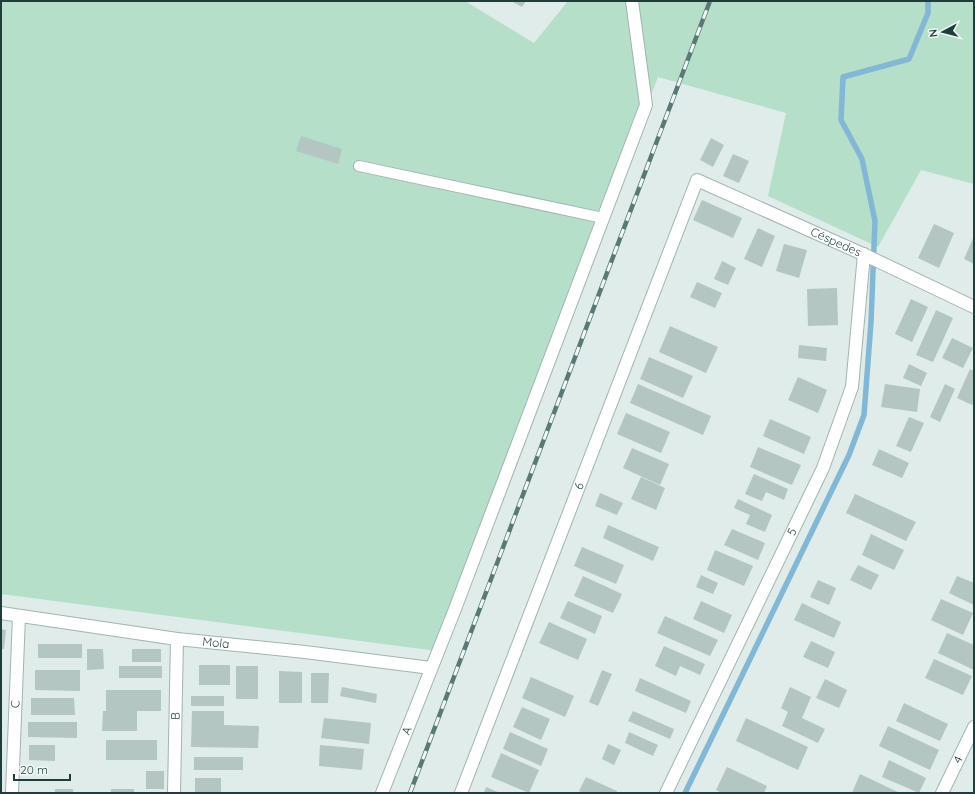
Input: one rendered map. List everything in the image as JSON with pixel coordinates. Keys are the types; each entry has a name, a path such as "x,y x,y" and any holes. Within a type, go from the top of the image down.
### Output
{"street":[{"name":"A","path":"382,793 456,609 646,105 632,1"},
{"name":"Céspedes","path":"697,180 886,265 974,307"},
{"name":"6","path":"461,793 697,180"},
{"name":"5","path":"666,793 823,468 852,387 864,255"},
{"name":"Mola","path":"1,613 177,639 305,652 431,668"},
{"name":"C","path":"12,793 19,616"},
{"name":"B","path":"174,793 177,639"},
{"name":"4","path":"942,793 974,727"}],"lane":[{"path":"360,166 603,218"}],"green space":[{"path":"1,1 465,1 534,43 568,1 974,1 974,184 921,170 878,247 768,196 786,113 658,77 437,651 1,594"}],"building":[{"path":"511,1 526,1 522,7"},
{"path":"301,136 342,149 338,164 296,151"},
{"path":"711,138 724,145 713,167 700,160"},
{"path":"733,154 749,161 739,183 723,176"},
{"path":"702,200 742,218 733,238 693,220"},
{"path":"934,224 954,233 939,268 918,258"},
{"path":"758,228 775,236 762,267 744,259"},
{"path":"974,236 974,264 964,259"},
{"path":"784,244 807,250 799,278 776,271"},
{"path":"722,261 736,268 728,285 714,279"},
{"path":"697,282 722,293 715,308 690,297"},
{"path":"837,288 838,325 808,326 807,289"},
{"path":"911,299 928,307 912,342 895,334"},
{"path":"936,310 953,318 933,362 916,355"},
{"path":"670,326 718,347 706,373 659,352"},
{"path":"952,338 973,348 963,368 942,358"},
{"path":"799,345 827,348 826,361 798,358"},
{"path":"649,357 693,376 683,398 640,379"},
{"path":"909,364 927,373 921,386 903,378"},
{"path":"970,369 974,371 974,401 972,405 957,398"},
{"path":"798,377 827,390 818,413 788,400"},
{"path":"638,384 711,416 703,435 630,403"},
{"path":"885,384 920,389 917,412 881,407"},
{"path":"945,384 955,389 940,422 930,417"},
{"path":"626,413 670,432 661,453 617,434"},
{"path":"909,417 924,423 911,452 896,446"},
{"path":"770,419 811,437 804,454 763,436"},
{"path":"758,447 801,465 792,485 750,467"},
{"path":"632,448 669,464 660,485 623,468"},
{"path":"879,449 909,463 902,478 872,465"},
{"path":"754,474 788,489 784,500 766,492 762,501 745,494"},
{"path":"641,477 665,488 656,510 631,499"},
{"path":"600,493 623,503 617,515 595,506"},
{"path":"855,494 916,522 906,541 846,513"},
{"path":"738,499 772,515 765,532 746,524 750,515 734,508"},
{"path":"608,525 659,547 653,561 603,538"},
{"path":"732,529 765,543 758,560 724,545"},
{"path":"871,534 904,550 894,570 862,555"},
{"path":"582,547 624,565 616,584 574,566"},
{"path":"715,550 753,566 744,586 707,570"},
{"path":"858,565 879,575 871,590 850,580"},
{"path":"701,575 718,583 713,594 696,587"},
{"path":"583,576 622,594 613,613 574,596"},
{"path":"957,576 974,583 974,605 949,593"},
{"path":"818,580 836,588 829,605 810,597"},
{"path":"941,599 973,613 963,635 931,620"},
{"path":"568,601 602,616 595,634 560,618"},
{"path":"701,601 732,615 724,633 693,619"},
{"path":"802,603 841,622 834,638 794,620"},
{"path":"665,616 718,640 710,656 657,633"},
{"path":"549,622 587,639 578,660 539,643"},
{"path":"1,629 6,630 4,649 1,649"},
{"path":"947,633 974,645 974,670 938,653"},
{"path":"811,641 835,652 828,668 803,657"},
{"path":"38,644 82,644 82,658 38,658"},
{"path":"664,646 705,664 700,675 680,666 676,676 655,666"},
{"path":"87,649 103,649 104,669 87,670"},
{"path":"132,649 161,649 161,662 132,662"},
{"path":"934,659 972,676 963,695 925,678"},
{"path":"199,665 230,665 230,685 199,685"},
{"path":"119,666 162,666 162,678 119,678"},
{"path":"236,666 258,666 258,699 236,699"},
{"path":"35,670 80,670 80,691 35,690"},
{"path":"602,670 612,674 598,706 589,702"},
{"path":"279,671 302,672 302,703 279,703"},
{"path":"311,673 329,673 328,703 311,703"},
{"path":"531,677 574,696 565,717 522,698"},
{"path":"640,678 691,701 686,713 635,691"},
{"path":"825,679 847,690 839,708 816,698"},
{"path":"342,687 377,694 376,703 340,696"},
{"path":"790,687 811,697 802,718 825,729 818,743 782,726 788,712 781,708"},
{"path":"106,690 161,690 161,711 137,711 137,731 102,731 103,711 106,711"},
{"path":"191,696 224,696 224,706 191,706"},
{"path":"31,698 74,698 75,715 31,715"},
{"path":"904,703 948,724 940,741 896,721"},
{"path":"522,707 550,719 541,740 513,727"},
{"path":"192,711 224,711 224,725 259,726 258,748 191,747"},
{"path":"633,711 674,729 670,739 628,721"},
{"path":"324,718 371,723 369,744 321,738"},
{"path":"746,718 808,747 798,770 736,741"},
{"path":"28,722 77,722 77,738 28,737"},
{"path":"888,726 939,750 930,770 879,746"},
{"path":"510,732 548,749 541,766 503,749"},
{"path":"629,732 658,745 653,756 625,743"},
{"path":"106,740 157,740 157,760 106,760"},
{"path":"608,744 621,750 614,765 602,759"},
{"path":"29,745 55,745 55,761 29,760"},
{"path":"320,745 364,749 362,770 319,766"},
{"path":"501,753 539,770 529,793 491,777"},
{"path":"194,757 243,757 243,770 194,770"},
{"path":"889,760 926,778 919,793 882,777"},
{"path":"727,767 767,786 764,793 722,793 716,790"},
{"path":"146,771 164,771 164,789 146,789"},
{"path":"860,774 900,793 852,793"},
{"path":"586,777 617,791 616,793 583,793 579,791"},
{"path":"195,778 221,778 221,793 195,793"},
{"path":"486,787 500,793 484,793"},
{"path":"55,789 73,789 73,793 55,793"},
{"path":"111,789 134,789 134,793 111,793"}],"waterway":[{"path":"685,793 849,455 864,415 871,322 875,221 862,159 841,120 843,77 909,59 928,13 928,1"}],"railway":[{"path":"410,793 710,1"}]}
